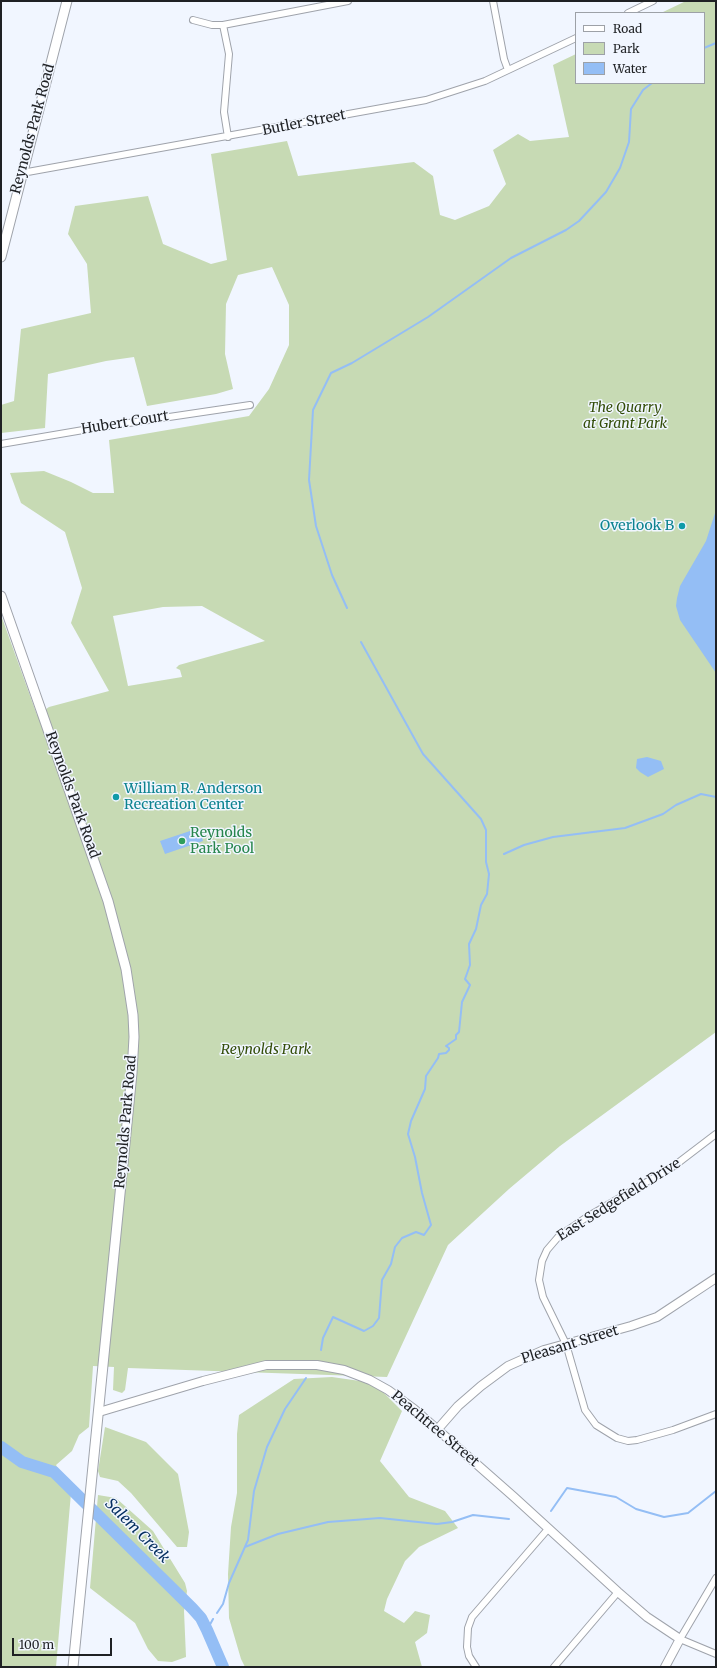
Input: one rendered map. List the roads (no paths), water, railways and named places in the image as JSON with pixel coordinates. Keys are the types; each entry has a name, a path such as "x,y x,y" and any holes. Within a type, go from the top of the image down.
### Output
{"main road":[{"name":"Reynolds Park Road","path":"1,257 67,1"},
{"name":"Reynolds Park Road","path":"1,596 99,872 114,922 130,994 134,1037 132,1073 94,1466 73,1667"}],"street":[{"path":"193,20 212,25 223,25 330,3 348,1"},
{"path":"493,1 504,59 508,70"},
{"path":"630,12 653,1"},
{"path":"223,25 228,54 224,112 228,137"},
{"name":"Butler Street","path":"22,173 228,137 426,100 485,81 575,38"},
{"name":"Hubert Court","path":"1,444 95,428 250,405"},
{"name":"East Sedgefield Drive","path":"716,1134 674,1166 566,1230 549,1246 541,1266 540,1286 550,1314 566,1344 579,1392 588,1415 596,1425 616,1438 628,1441 649,1438 716,1414"},
{"name":"Pleasant Street","path":"437,1430 475,1391 508,1366 544,1350 657,1317 716,1278"},
{"name":"Peachtree Street","path":"99,1412 251,1367 296,1363 317,1365 344,1370 370,1380 402,1400 514,1497 618,1592 648,1617 680,1639 716,1654"},
{"path":"476,1667 469,1656 467,1647 468,1628 472,1617 548,1529"},
{"path":"666,1667 680,1639 716,1578"},
{"path":"554,1667 618,1592"}],"water":[{"path":"716,510 716,673 680,620 676,606 680,586 706,541"},
{"path":"647,757 661,761 664,769 648,777 640,772 636,768 637,759"},
{"name":"Reynolds Park Pool","path":"199,828 203,841 165,854 160,841"}],"waterway":[{"path":"705,48 716,43"},
{"path":"347,608 332,575 316,526 309,480 313,410 331,373 352,363 428,317 511,258 566,230 579,221 606,192 620,168 629,142 631,109 643,90 651,84"},
{"path":"321,1350 323,1338 333,1317 364,1331 373,1326 379,1318 382,1280 391,1264 395,1247 402,1238 416,1232 424,1235 431,1225 408,1134 411,1121 425,1089 426,1076 439,1054 446,1053 449,1050 446,1046 456,1039 456,1035 459,1032 462,1002 470,985 465,979 470,965 469,944 476,929 481,905 487,894 489,874 486,862 486,830 481,819 423,754 361,642"},
{"path":"504,854 524,845 553,837 625,828 663,814 676,805 701,794 716,797"},
{"path":"217,1613 223,1604 229,1583 248,1540 254,1491 267,1447 285,1409 306,1378"},
{"name":"Salem Creek","path":"1,1447 22,1462 54,1472 192,1608 201,1618 223,1667"},
{"path":"551,1511 567,1488 616,1497 636,1509 664,1517 688,1513 716,1491"},
{"path":"245,1547 278,1534 328,1522 380,1518 437,1524 452,1522 473,1515 509,1519"},
{"path":"207,1630 213,1619"}],"place":[{"name":"Overlook B","path":"682,526"},
{"name":"William R. Anderson Recreation Center","path":"116,797"},
{"name":"Reynolds Park Pool","path":"182,841"}],"park label":[{"name":"The Quarry at Grant Park","path":"625,416"},
{"name":"Reynolds Park","path":"266,1050"}]}
